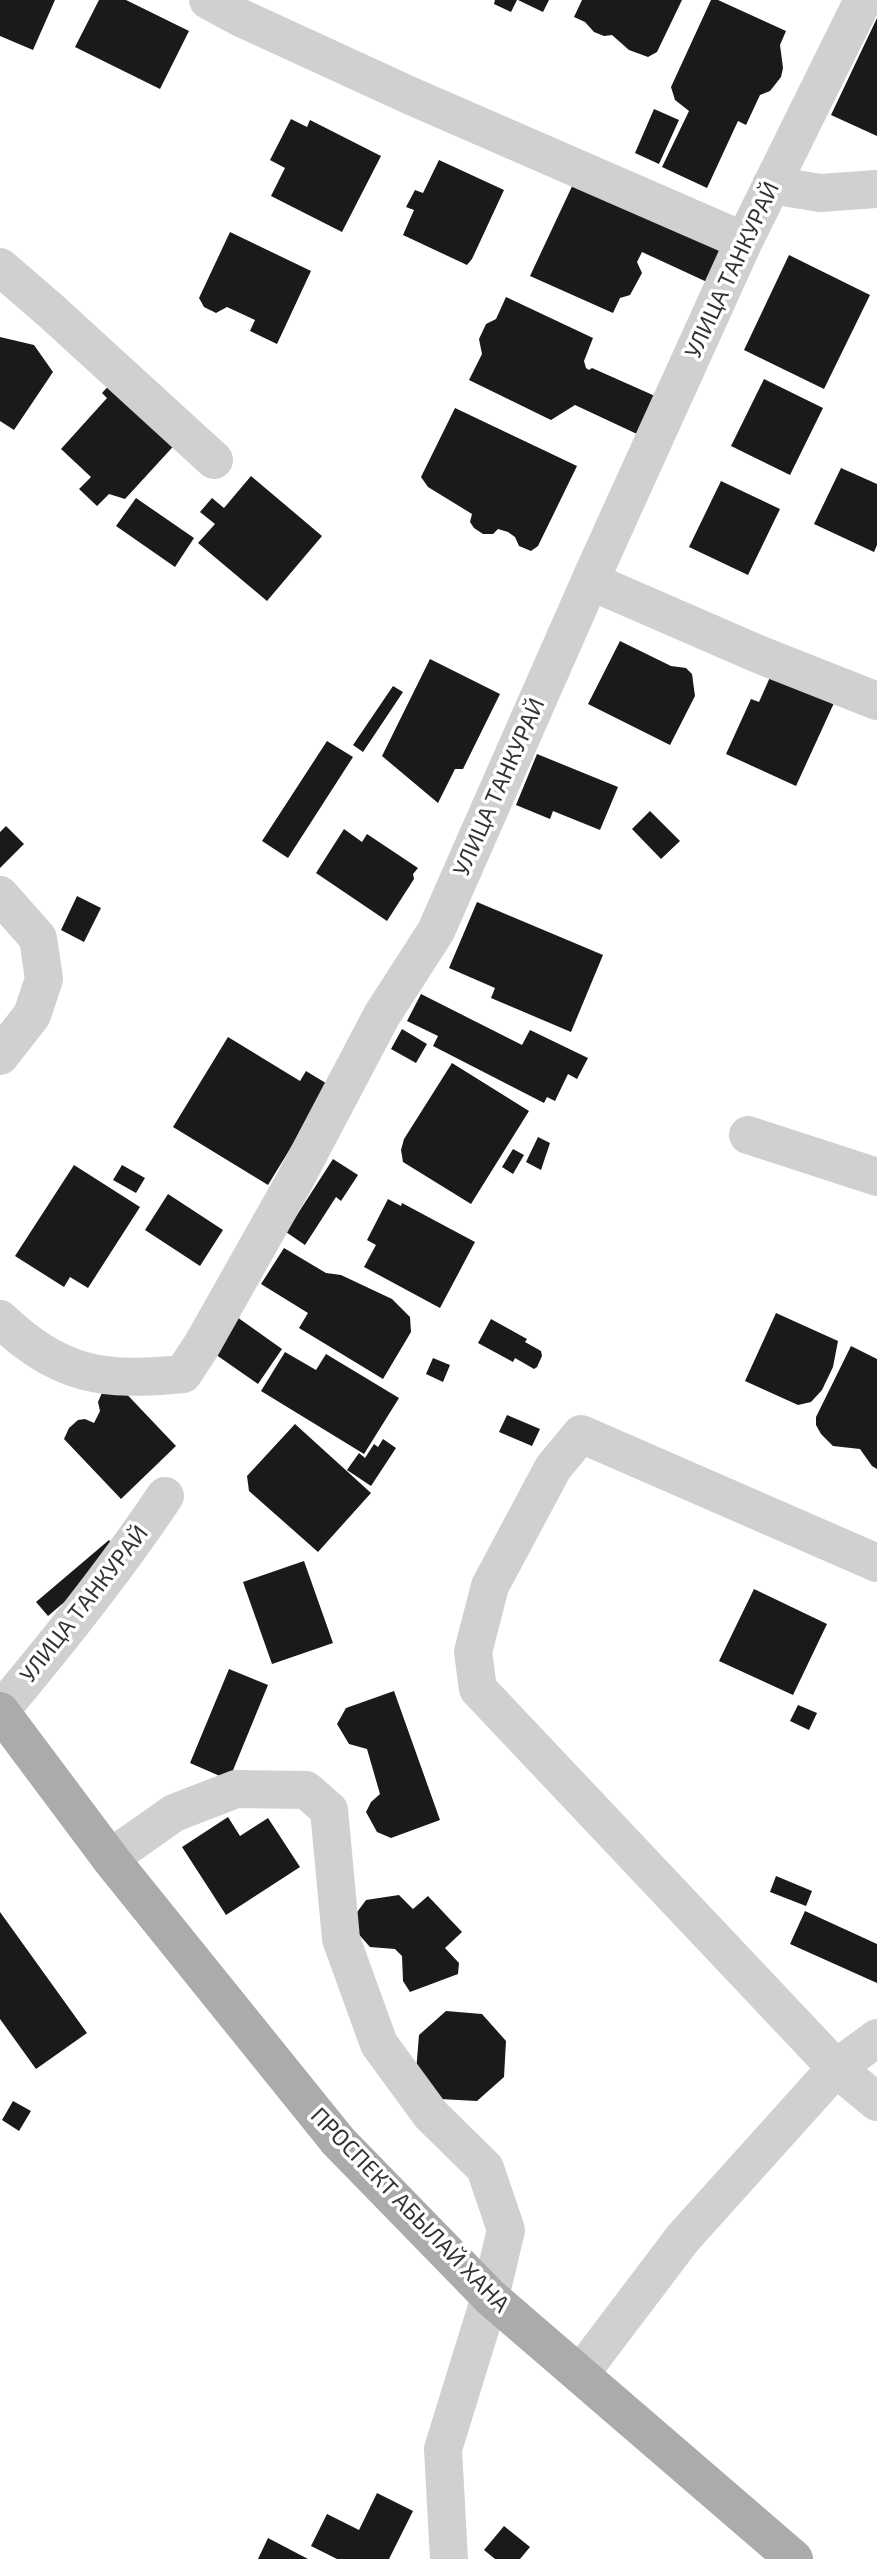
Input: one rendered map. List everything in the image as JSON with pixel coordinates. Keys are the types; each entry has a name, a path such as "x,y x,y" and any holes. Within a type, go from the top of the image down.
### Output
{"main road":[{"name":"ПРОСПЕКТ АБЫЛАЙ ХАНА","path":"0,1711 110,1858 338,2141 490,2297 794,2559"}],"street":[{"path":"208,0 241,18 399,90 744,240"},
{"name":"УЛИЦА ТАНКУРАЙ","path":"0,1319 17,1336 52,1359 94,1375 142,1378 183,1374 202,1345 295,1180 382,1015 436,930 744,240 863,0"},
{"path":"771,185 820,192 877,190"},
{"path":"0,267 214,460"},
{"path":"590,581 758,654 877,701"},
{"path":"0,895 38,937 44,979 32,1015 0,1056"},
{"path":"748,1135 877,1177"},
{"path":"877,1563 581,1434 553,1468 490,1586 473,1652 478,1689 836,2068 877,2102"},
{"name":"УЛИЦА ТАНКУРАЙ","path":"0,1711 125,1556 165,1496"},
{"path":"110,1858 174,1813 236,1789 306,1790 329,1810 341,1939 379,2045 431,2115 485,2168 506,2230 490,2297 443,2449 449,2559"},
{"path":"580,2374 683,2238 836,2068 877,2038"}],"building":[{"path":"0,0 55,0 33,50 0,36"},
{"path":"99,0 126,0 189,31 160,89 75,47"},
{"path":"495,0 517,0 511,12 494,4"},
{"path":"518,0 549,0 543,12"},
{"path":"582,0 682,0 657,52 648,57 629,50 612,35 604,36 594,32 585,22 574,17"},
{"path":"711,0 718,0 786,31 780,45 783,68 781,77 770,91 760,95 746,125 738,121 707,188 662,167 689,111 675,100 671,87"},
{"path":"877,18 877,136 831,115"},
{"path":"654,109 679,120 659,164 635,153"},
{"path":"291,119 307,127 310,120 381,156 342,232 271,196 285,168 270,160"},
{"path":"439,160 504,190 467,265 403,235 414,210 406,207 415,190 423,193"},
{"path":"575,180 723,248 707,282 642,252 637,262 642,273 630,295 620,298 613,313 530,276"},
{"path":"230,232 311,271 277,344 250,331 255,320 227,307 216,313 204,307 199,298"},
{"path":"789,255 870,295 824,389 744,350"},
{"path":"506,297 593,338 584,361 589,370 592,368 655,396 637,434 575,405 551,420 469,380 482,354 479,339 486,324 496,319"},
{"path":"0,337 34,345 53,372 14,430 0,421"},
{"path":"115,379 180,439 125,499 109,494 97,506 79,489 91,477 61,449 107,398 102,393"},
{"path":"764,379 823,408 790,475 731,446"},
{"path":"455,408 577,466 538,546 531,551 519,546 515,537 508,532 498,529 493,534 483,534 474,528 470,522 472,514 428,487 421,477"},
{"path":"841,468 877,484 877,545 874,552 814,524"},
{"path":"251,476 322,536 267,601 198,543 215,524 200,512 212,498 224,508"},
{"path":"721,481 780,509 748,575 689,547"},
{"path":"136,498 194,538 175,567 116,526"},
{"path":"620,641 671,666 686,668 692,674 695,696 670,745 588,704"},
{"path":"430,659 500,694 463,769 455,769 438,803 382,756"},
{"path":"771,675 834,703 796,786 726,754 751,699 759,702"},
{"path":"393,686 403,692 363,752 353,745"},
{"path":"327,741 353,757 288,858 262,841"},
{"path":"537,754 618,787 600,830 553,811 550,819 516,805"},
{"path":"650,811 680,841 661,859 632,829"},
{"path":"6,826 24,844 0,868 0,832"},
{"path":"344,829 362,842 367,834 418,868 413,874 414,879 387,921 316,873"},
{"path":"77,896 101,908 84,942 61,930"},
{"path":"477,902 603,955 571,1032 491,998 495,988 449,968"},
{"path":"421,994 522,1045 530,1030 588,1058 577,1079 568,1074 555,1101 547,1097 544,1103 433,1046 438,1036 407,1021"},
{"path":"402,1029 427,1044 416,1063 391,1049"},
{"path":"228,1037 300,1081 306,1071 329,1085 268,1185 173,1127"},
{"path":"452,1063 529,1111 471,1204 403,1162 401,1150 404,1139"},
{"path":"538,1137 550,1143 541,1170 526,1162"},
{"path":"513,1149 524,1155 513,1174 502,1167"},
{"path":"333,1159 358,1175 341,1201 336,1197 305,1245 286,1232"},
{"path":"74,1165 140,1207 88,1288 70,1277 64,1287 15,1256"},
{"path":"122,1165 145,1178 136,1193 113,1180"},
{"path":"168,1194 223,1230 200,1266 145,1230"},
{"path":"388,1199 401,1206 402,1203 475,1242 440,1308 364,1267 376,1245 367,1240"},
{"path":"284,1248 326,1273 341,1275 392,1299 410,1317 411,1332 383,1379 299,1328 308,1313 261,1284"},
{"path":"776,1313 838,1341 833,1367 822,1390 811,1402 798,1405 745,1381"},
{"path":"237,1317 282,1349 258,1384 212,1352"},
{"path":"491,1319 527,1339 525,1342 541,1351 542,1356 537,1367 534,1369 515,1358 513,1362 478,1343"},
{"path":"851,1346 877,1359 877,1469 860,1449 833,1446 816,1425 816,1417"},
{"path":"285,1352 316,1370 326,1354 399,1398 364,1454 261,1391"},
{"path":"433,1358 450,1365 443,1382 426,1374"},
{"path":"118,1385 176,1446 121,1499 64,1439 69,1428 78,1420 85,1419 94,1423 100,1411 98,1402 104,1388"},
{"path":"507,1415 540,1429 532,1446 499,1432"},
{"path":"295,1424 371,1493 318,1552 249,1491 247,1476"},
{"path":"383,1439 396,1448 371,1486 347,1470 359,1453 365,1458 374,1444 378,1447"},
{"path":"109,1540 121,1554 48,1616 36,1602"},
{"path":"304,1561 333,1643 272,1664 243,1582"},
{"path":"754,1589 827,1624 793,1695 719,1661"},
{"path":"229,1669 268,1685 229,1780 190,1763"},
{"path":"394,1691 440,1820 391,1838 377,1832 366,1812 371,1802 380,1794 367,1749 349,1744 337,1724 346,1708"},
{"path":"798,1705 817,1713 809,1730 790,1721"},
{"path":"228,1817 240,1836 268,1818 300,1867 226,1915 182,1847"},
{"path":"776,1876 812,1891 806,1906 770,1892"},
{"path":"399,1895 413,1909 428,1896 462,1932 445,1948 459,1963 458,1974 410,1992 403,1981 402,1956 395,1949 370,1947 354,1929 355,1915 366,1900"},
{"path":"805,1911 877,1944 877,1983 790,1944"},
{"path":"0,1912 87,2033 36,2069 0,2019"},
{"path":"446,2011 482,2014 506,2041 504,2077 477,2101 440,2099 416,2072 419,2035"},
{"path":"13,2101 31,2111 19,2131 2,2120"},
{"path":"377,2493 413,2511 389,2559 337,2559 311,2546 327,2514 359,2530"},
{"path":"504,2526 530,2547 520,2559 495,2559 484,2550"},
{"path":"268,2538 308,2559 258,2559"}]}
